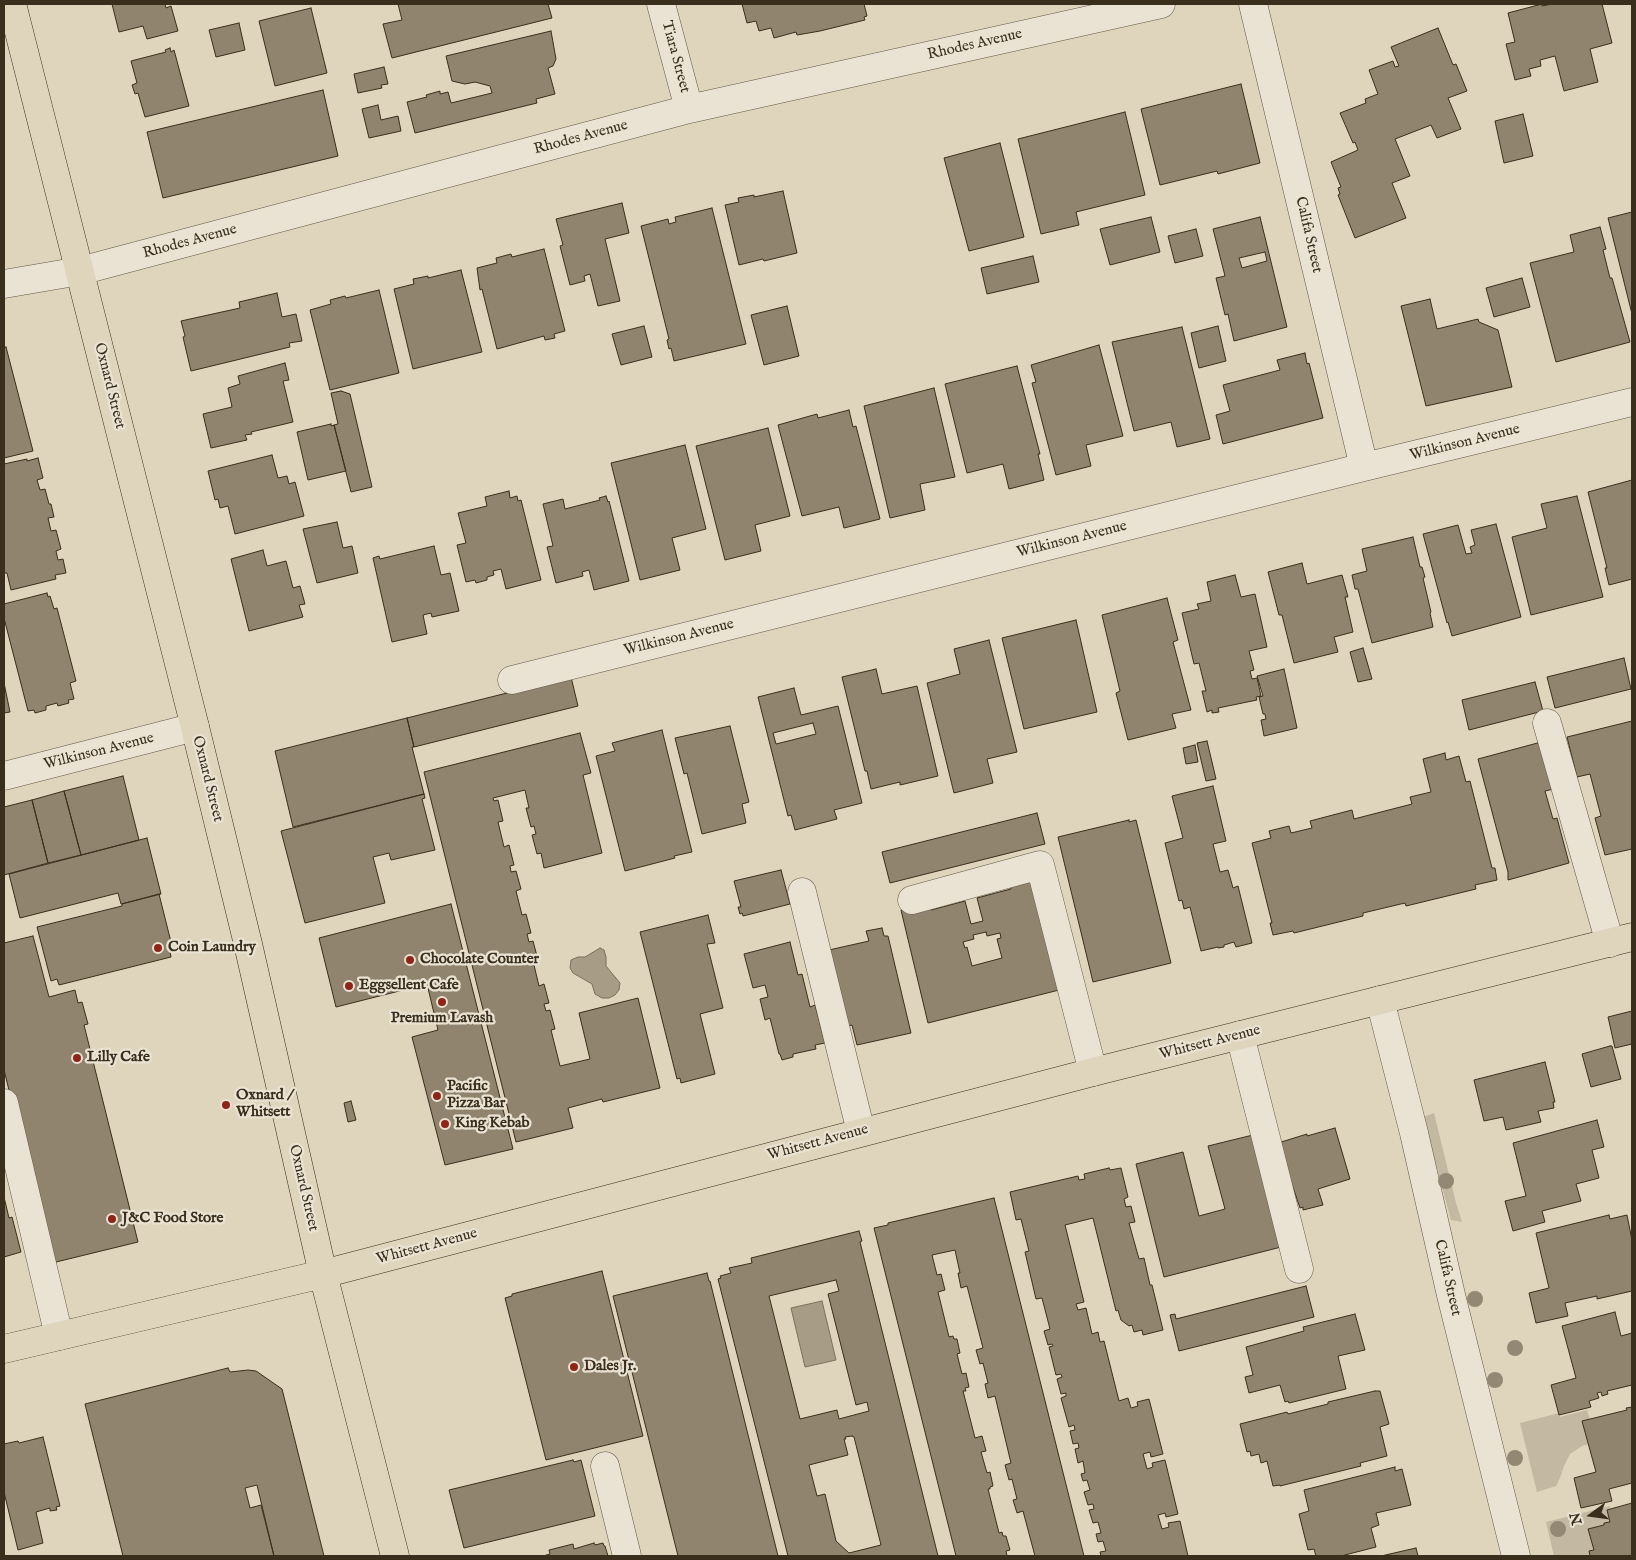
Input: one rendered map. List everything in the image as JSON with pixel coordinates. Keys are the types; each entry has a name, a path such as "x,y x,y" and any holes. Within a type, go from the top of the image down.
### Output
{"main road":[{"name":"Oxnard Street","path":"12,4 195,727 248,944 323,1274 395,1556"},
{"name":"Whitsett Avenue","path":"4,1349 323,1274 1093,1072 1621,940"}],"street":[{"name":"Tiara Street","path":"662,4 689,109"},
{"name":"Rhodes Avenue","path":"4,284 80,271 689,109 1161,4"},
{"name":"Califa Street","path":"1253,4 1364,467"},
{"name":"Wilkinson Avenue","path":"512,680 1632,402"},
{"path":"1547,723 1621,940"},
{"name":"Wilkinson Avenue","path":"4,776 195,727"},
{"path":"912,900 1040,865 1093,1072"},
{"path":"802,892 861,1132"},
{"name":"Califa Street","path":"1380,1000 1516,1556"},
{"path":"1240,1035 1299,1268"},
{"path":"4,1103 59,1336"},
{"path":"605,1466 627,1556"}],"shaded area":[{"path":"600,948 604,950 606,966 620,983 619,990 609,998 602,998 595,994 592,984 573,973 570,968 571,960 585,957"},
{"path":"1434,1113 1462,1222 1451,1220 1423,1117"},
{"path":"822,1301 836,1360 805,1367 791,1308"},
{"path":"1587,1410 1590,1419 1589,1444 1570,1454 1556,1486 1537,1492 1520,1423 1559,1413 1560,1417"},
{"path":"1610,1506 1608,1510 1610,1522 1589,1529 1594,1550 1589,1551 1590,1556 1554,1556 1546,1522"}],"building":[{"path":"112,4 165,4 166,8 171,6 178,31 147,39 143,26 119,32"},
{"path":"398,4 548,4 552,18 392,58 383,24 402,20"},
{"path":"742,4 864,4 867,16 864,17 865,20 820,31 797,35 796,32 774,38 771,28 759,31 756,21 747,23"},
{"path":"1542,4 1542,6 1552,4 1602,4 1612,43 1590,49 1598,82 1564,91 1555,56 1540,60 1541,66 1529,69 1531,76 1515,80 1506,44 1515,42 1508,13"},
{"path":"311,8 327,73 275,86 259,21"},
{"path":"239,23 245,50 216,57 209,30"},
{"path":"1438,28 1453,65 1456,64 1467,91 1448,98 1461,129 1437,138 1431,125 1395,139 1410,176 1392,183 1406,218 1355,238 1338,195 1340,194 1338,188 1341,187 1331,162 1358,150 1340,113 1366,103 1365,99 1378,94 1369,70 1393,61 1395,67 1399,66 1391,47"},
{"path":"551,31 556,59 553,66 548,68 555,94 536,99 537,103 415,133 407,102 427,97 426,95 440,91 440,94 448,92 451,103 492,93 490,86 475,82 465,84 452,81 446,56"},
{"path":"170,48 171,52 174,50 189,106 145,117 138,93 135,94 132,85 137,83 131,61 166,52 165,50"},
{"path":"384,67 388,84 381,85 382,88 358,93 354,74"},
{"path":"1241,84 1260,163 1218,174 1217,171 1160,185 1141,109"},
{"path":"323,90 338,156 163,198 147,132"},
{"path":"378,105 381,120 398,116 401,131 369,138 362,109"},
{"path":"1125,112 1145,195 1076,212 1079,225 1041,234 1018,139"},
{"path":"1523,114 1533,156 1504,163 1495,121"},
{"path":"1000,143 1024,237 969,251 944,158"},
{"path":"783,191 797,253 739,265 725,205 739,202 738,198"},
{"path":"622,203 629,233 605,239 620,301 598,306 590,274 584,276 585,281 570,285 560,246 563,245 556,219"},
{"path":"712,208 746,344 674,361 671,348 669,349 667,340 669,339 641,226 668,219 669,224 676,222 675,217"},
{"path":"1632,212 1632,314 1608,218"},
{"path":"1151,217 1160,252 1110,265 1100,229"},
{"path":"1260,217 1287,327 1234,341 1228,314 1225,315 1216,278 1225,276 1213,229","holes":["1265,252 1267,261 1242,268 1239,258"]},
{"path":"1600,227 1606,249 1603,250 1610,278 1612,278 1630,342 1556,362 1530,263 1574,252 1570,235"},
{"path":"1196,229 1203,256 1175,263 1168,236"},
{"path":"544,249 565,331 554,334 555,338 545,340 544,336 497,349 482,289 480,290 477,268 497,263 496,258 511,254 512,257"},
{"path":"1033,256 1039,282 987,294 981,268"},
{"path":"461,270 482,352 413,369 394,289 414,284 413,279 428,276 428,278"},
{"path":"1522,278 1530,307 1494,317 1486,288"},
{"path":"379,290 399,373 330,390 310,310 331,304 330,300"},
{"path":"277,293 282,317 296,314 302,341 289,343 290,347 191,371 181,321 240,308 239,302"},
{"path":"1430,299 1437,329 1478,319 1479,322 1498,330 1512,387 1426,406 1401,306"},
{"path":"787,306 799,356 764,365 751,315"},
{"path":"644,326 652,357 621,365 612,334"},
{"path":"1218,326 1226,361 1199,368 1191,333"},
{"path":"1182,327 1210,439 1177,447 1171,422 1134,431 1112,342"},
{"path":"1099,345 1123,436 1086,445 1091,466 1056,475 1032,383 1036,382 1031,365"},
{"path":"6,347 33,451 4,458 4,348"},
{"path":"1305,353 1323,418 1223,444 1216,415 1230,411 1223,385 1280,370 1277,360"},
{"path":"285,363 289,380 283,381 293,422 251,432 252,434 245,435 247,440 211,448 203,414 232,407 228,388 240,384 238,376"},
{"path":"1017,366 1040,454 1038,454 1044,480 1009,489 1003,464 967,473 945,384"},
{"path":"934,388 955,477 920,484 925,510 890,518 864,406"},
{"path":"341,391 350,394 372,487 351,492 334,425 338,424 331,393"},
{"path":"849,410 853,427 856,426 880,519 844,528 839,507 802,516 778,425 817,414 818,418"},
{"path":"331,424 331,426 334,425 346,471 308,480 297,432"},
{"path":"768,428 790,516 755,525 761,551 725,560 696,446"},
{"path":"685,445 706,529 672,538 680,570 640,580 611,463"},
{"path":"272,455 278,478 287,476 289,484 295,482 304,516 235,534 228,506 220,508 218,499 215,500 208,471"},
{"path":"38,458 43,478 37,480 40,490 45,489 49,504 51,504 54,517 48,518 51,531 56,530 61,549 56,551 58,560 63,559 66,573 55,575 56,579 11,590 7,573 4,573 4,464"},
{"path":"1632,480 1632,579 1609,585 1605,568 1607,568 1588,492"},
{"path":"509,491 510,498 517,496 518,501 521,500 541,580 506,589 501,569 493,571 494,575 487,577 487,580 476,583 475,580 466,582 457,545 466,543 458,513 487,506 485,497"},
{"path":"606,496 609,501 629,581 594,590 589,570 582,572 583,576 556,583 547,547 553,546 543,504 563,499 565,509 600,500 599,498"},
{"path":"1577,496 1603,597 1531,615 1512,537 1547,528 1541,504"},
{"path":"337,522 343,548 352,546 358,573 317,583 303,529"},
{"path":"1496,524 1521,617 1452,636 1423,534 1458,525 1466,554 1472,553 1470,547 1475,545 1471,530"},
{"path":"1413,537 1420,567 1422,567 1425,577 1423,578 1433,627 1372,643 1358,589 1355,589 1352,575 1367,571 1362,549"},
{"path":"434,546 441,575 450,573 459,611 432,617 431,613 423,615 427,634 392,642 373,558 379,556 380,559"},
{"path":"263,550 267,566 286,561 293,588 300,586 305,604 299,605 303,617 249,631 231,559"},
{"path":"1302,563 1307,584 1342,575 1348,597 1345,597 1353,632 1334,637 1338,652 1294,663 1282,615 1279,615 1268,572"},
{"path":"1235,575 1241,597 1255,594 1267,647 1249,651 1254,670 1250,671 1252,679 1257,678 1261,696 1256,697 1257,700 1218,708 1219,712 1212,713 1212,710 1207,712 1202,691 1206,691 1199,663 1194,664 1182,613 1199,609 1197,604 1211,601 1207,582"},
{"path":"47,593 48,597 50,596 54,609 57,608 76,681 70,683 74,699 68,700 69,703 58,706 57,703 46,706 46,710 35,713 34,710 28,711 4,618 4,604"},
{"path":"1167,598 1178,640 1173,642 1191,710 1172,714 1176,728 1128,740 1116,693 1120,691 1102,615"},
{"path":"1076,620 1097,712 1024,729 1002,638"},
{"path":"989,640 1017,752 987,759 993,783 954,793 927,683 960,674 954,649"},
{"path":"1363,648 1372,679 1358,682 1350,652"},
{"path":"1624,658 1631,689 1555,708 1547,677"},
{"path":"876,669 882,694 917,686 938,776 900,785 900,782 871,789 842,677"},
{"path":"1284,669 1297,728 1264,736 1261,720 1266,719 1259,697 1263,696 1257,676"},
{"path":"571,677 578,706 414,747 407,718"},
{"path":"1535,682 1543,711 1469,730 1462,700"},
{"path":"4,683 10,712 4,713"},
{"path":"794,688 801,715 838,706 862,803 834,810 837,819 795,830 791,815 788,816 758,697","holes":["813,723 816,734 776,744 773,733"]},
{"path":"407,718 424,794 293,827 275,751"},
{"path":"1632,721 1632,849 1605,855 1595,818 1601,816 1590,774 1577,777 1567,737"},
{"path":"730,726 749,802 742,804 746,823 702,834 687,773 684,774 675,738"},
{"path":"662,730 692,852 625,871 596,756 615,751 612,743"},
{"path":"580,733 591,773 583,775 602,853 544,868 541,853 537,854 532,835 536,834 534,826 531,827 526,808 529,808 525,790 493,798 494,801 498,800 503,821 498,822 504,847 509,845 514,865 510,866 511,872 516,871 521,889 516,891 522,915 526,914 531,933 527,934 529,942 533,941 538,960 533,961 539,986 544,984 549,1003 544,1004 546,1011 550,1010 555,1029 551,1030 560,1066 590,1059 579,1013 638,998 660,1088 603,1102 602,1099 568,1108 573,1128 516,1142 424,772"},
{"path":"1207,741 1216,779 1206,781 1197,743"},
{"path":"1545,741 1558,788 1545,791 1553,819 1557,818 1569,863 1508,880 1508,872 1478,759"},
{"path":"1195,745 1198,762 1186,764 1183,748"},
{"path":"1445,753 1446,760 1459,756 1466,782 1470,781 1492,868 1495,868 1497,880 1475,885 1476,889 1406,906 1405,903 1363,913 1363,916 1294,933 1293,931 1273,935 1270,923 1272,923 1252,843 1271,838 1269,831 1289,826 1291,833 1312,828 1310,821 1352,810 1354,819 1412,804 1410,797 1431,792 1423,759"},
{"path":"123,776 139,840 81,855 64,791"},
{"path":"1213,786 1226,841 1213,844 1220,872 1228,870 1233,888 1238,886 1252,943 1236,947 1234,942 1224,945 1224,947 1201,951 1190,907 1184,909 1182,900 1179,901 1165,843 1183,838 1172,796"},
{"path":"64,791 81,855 48,863 32,800"},
{"path":"424,794 425,798 422,799 435,850 391,860 389,853 373,857 385,903 305,923 281,831"},
{"path":"32,800 48,863 4,875 4,807"},
{"path":"1037,813 1045,844 890,883 882,852"},
{"path":"1129,820 1129,822 1136,820 1171,963 1093,982 1058,837"},
{"path":"147,838 161,894 121,904 118,893 20,918 9,874"},
{"path":"781,870 790,904 743,916 742,913 740,914 738,907 741,907 734,881"},
{"path":"1040,877 1067,988 928,1023 901,910 929,903 931,910 965,901 971,924 983,921 977,898 1011,889 1010,884","holes":["986,932 987,936 1000,933 1001,938 997,939 1002,958 972,966 967,947 965,948 963,942 974,939 973,935"]},
{"path":"159,894 173,950 170,951 171,957 59,985 57,979 51,981 37,927 122,906 122,904"},
{"path":"451,904 513,1149 445,1165 412,1037 438,1030 427,984 336,1007 319,938"},
{"path":"708,915 715,943 707,944 723,1008 700,1014 715,1074 681,1083 680,1078 677,1079 640,932"},
{"path":"882,928 884,936 888,936 911,1033 857,1045 852,1025 846,1027 829,950 869,941 866,931"},
{"path":"33,936 49,997 75,990 78,1003 82,1002 88,1024 84,1025 138,1242 52,1263 4,1070 4,943"},
{"path":"790,942 798,975 802,974 810,1007 815,1005 825,1043 815,1045 816,1049 793,1054 793,1057 782,1060 770,1018 765,1020 760,999 768,997 765,985 753,988 744,954"},
{"path":"1632,1011 1632,1044 1615,1048 1608,1017"},
{"path":"1612,1046 1621,1079 1591,1087 1582,1054"},
{"path":"1545,1062 1555,1102 1553,1102 1554,1108 1538,1111 1541,1122 1506,1130 1503,1117 1484,1121 1474,1080"},
{"path":"351,1101 356,1120 348,1122 344,1103"},
{"path":"1597,1120 1604,1147 1592,1150 1599,1178 1576,1184 1581,1201 1542,1211 1545,1222 1513,1231 1505,1201 1526,1196 1513,1143"},
{"path":"1335,1128 1350,1179 1318,1189 1323,1205 1303,1210 1303,1207 1300,1208 1278,1143"},
{"path":"1257,1134 1285,1246 1164,1277 1136,1164 1183,1152 1199,1216 1225,1209 1208,1146"},
{"path":"1109,1168 1110,1170 1121,1168 1128,1197 1124,1199 1126,1207 1131,1206 1135,1222 1129,1223 1139,1259 1144,1258 1163,1330 1143,1335 1142,1330 1134,1332 1132,1325 1129,1326 1121,1320 1118,1310 1116,1311 1093,1218 1065,1225 1084,1302 1076,1304 1078,1310 1086,1308 1092,1334 1098,1332 1100,1342 1104,1341 1119,1401 1128,1398 1131,1408 1138,1406 1137,1402 1149,1399 1163,1454 1151,1457 1150,1452 1143,1454 1147,1469 1153,1467 1152,1463 1165,1460 1178,1514 1166,1517 1165,1513 1158,1515 1162,1529 1169,1527 1168,1523 1180,1521 1188,1556 1101,1556 1100,1552 1106,1551 1103,1541 1098,1542 1096,1534 1101,1533 1098,1522 1093,1523 1089,1510 1094,1509 1093,1504 1088,1505 1084,1492 1090,1490 1087,1480 1083,1481 1081,1474 1085,1473 1083,1461 1078,1463 1075,1449 1079,1448 1078,1443 1073,1444 1070,1431 1075,1430 1074,1425 1069,1427 1061,1398 1066,1396 1066,1393 1061,1394 1057,1379 1062,1377 1061,1374 1056,1375 1049,1347 1053,1346 1052,1344 1048,1345 1044,1331 1050,1329 1042,1298 1036,1299 1025,1252 1029,1251 1021,1219 1016,1220 1010,1192 1078,1176 1079,1180 1085,1179 1084,1174"},
{"path":"4,1197 9,1218 12,1217 21,1252 4,1257"},
{"path":"994,1198 1084,1556 1035,1556 1023,1511 1017,1513 1013,1500 1017,1499 1012,1479 1009,1480 1005,1465 1011,1463 995,1396 988,1398 985,1384 988,1383 983,1363 980,1364 976,1350 983,1348 967,1286 961,1288 955,1250 932,1255 937,1275 941,1274 945,1290 938,1292 949,1337 953,1336 954,1339 957,1339 960,1353 957,1354 962,1374 966,1373 969,1387 965,1388 966,1391 963,1391 975,1438 982,1436 986,1451 981,1452 987,1473 990,1472 993,1486 988,1489 999,1533 1002,1532 1003,1536 1006,1536 1010,1550 1006,1551 1007,1556 956,1556 874,1228"},
{"path":"1609,1215 1610,1219 1627,1215 1632,1240 1632,1291 1597,1299 1597,1296 1565,1303 1568,1316 1536,1323 1529,1293 1549,1288 1536,1233"},
{"path":"859,1231 862,1241 860,1242 938,1556 788,1556 718,1279 721,1278 720,1276 731,1273 729,1268 752,1263 751,1258","holes":["836,1280 839,1291 828,1294 856,1405 867,1402 869,1411 839,1419 837,1410 800,1419 769,1296","845,1437 854,1437 881,1545 849,1553 836,1541 825,1494 817,1496 809,1465 848,1455 844,1439 846,1439"]},
{"name":"Dales Jr.","path":"602,1271 643,1436 546,1460 505,1298 512,1296 512,1294"},
{"path":"707,1273 778,1556 678,1556 613,1296"},
{"path":"1306,1286 1314,1317 1179,1351 1170,1315 1175,1314 1176,1319"},
{"path":"1615,1312 1621,1336 1632,1333 1632,1385 1607,1391 1608,1394 1602,1396 1601,1392 1597,1393 1599,1398 1589,1401 1591,1407 1559,1415 1551,1385 1576,1378 1562,1326"},
{"path":"1355,1314 1365,1350 1338,1356 1346,1389 1289,1403 1288,1401 1285,1402 1280,1385 1249,1393 1245,1377 1253,1375 1246,1347 1304,1331 1303,1327"},
{"path":"228,1368 230,1372 256,1371 282,1389 324,1556 274,1556 123,1556 85,1404","holes":["257,1485 274,1556 261,1505 250,1508 245,1488"]},
{"path":"1380,1391 1389,1424 1380,1427 1387,1456 1360,1463 1361,1466 1280,1486 1273,1486 1267,1461 1261,1463 1259,1454 1251,1456 1250,1451 1247,1452 1240,1424 1287,1412 1288,1414"},
{"path":"1632,1407 1632,1483 1609,1489 1612,1501 1581,1508 1574,1478 1596,1472 1582,1421 1627,1410 1626,1408"},
{"path":"43,1437 60,1506 56,1507 57,1510 50,1511 50,1508 36,1512 43,1543 18,1550 4,1492 4,1444 18,1441 19,1443"},
{"path":"573,1460 574,1462 581,1460 595,1516 464,1548 449,1490"},
{"path":"1395,1467 1395,1471 1402,1469 1411,1505 1376,1513 1379,1525 1371,1528 1376,1547 1341,1556 1316,1556 1314,1549 1308,1550 1299,1514 1309,1511 1304,1490"},
{"path":"1632,1503 1632,1556 1590,1556 1589,1551 1594,1550 1588,1529 1610,1522 1607,1510"},
{"path":"594,1543 595,1545 603,1543 608,1556 543,1556 550,1554 549,1550 573,1544 574,1549"},
{"path":"1416,1548 1418,1556 1381,1556"}],"place":[{"name":"Coin Laundry","path":"158,948"},
{"name":"Chocolate Counter","path":"410,960"},
{"name":"Eggsellent Cafe","path":"349,986"},
{"name":"Premium Lavash","path":"442,1002"},
{"name":"Lilly Cafe","path":"77,1058"},
{"name":"Pacific Pizza Bar","path":"437,1096"},
{"name":"Oxnard / Whitsett","path":"226,1105"},
{"name":"King Kebab","path":"445,1124"},
{"name":"J&C Food Store","path":"112,1219"},
{"name":"Dales Jr.","path":"574,1367"}]}
